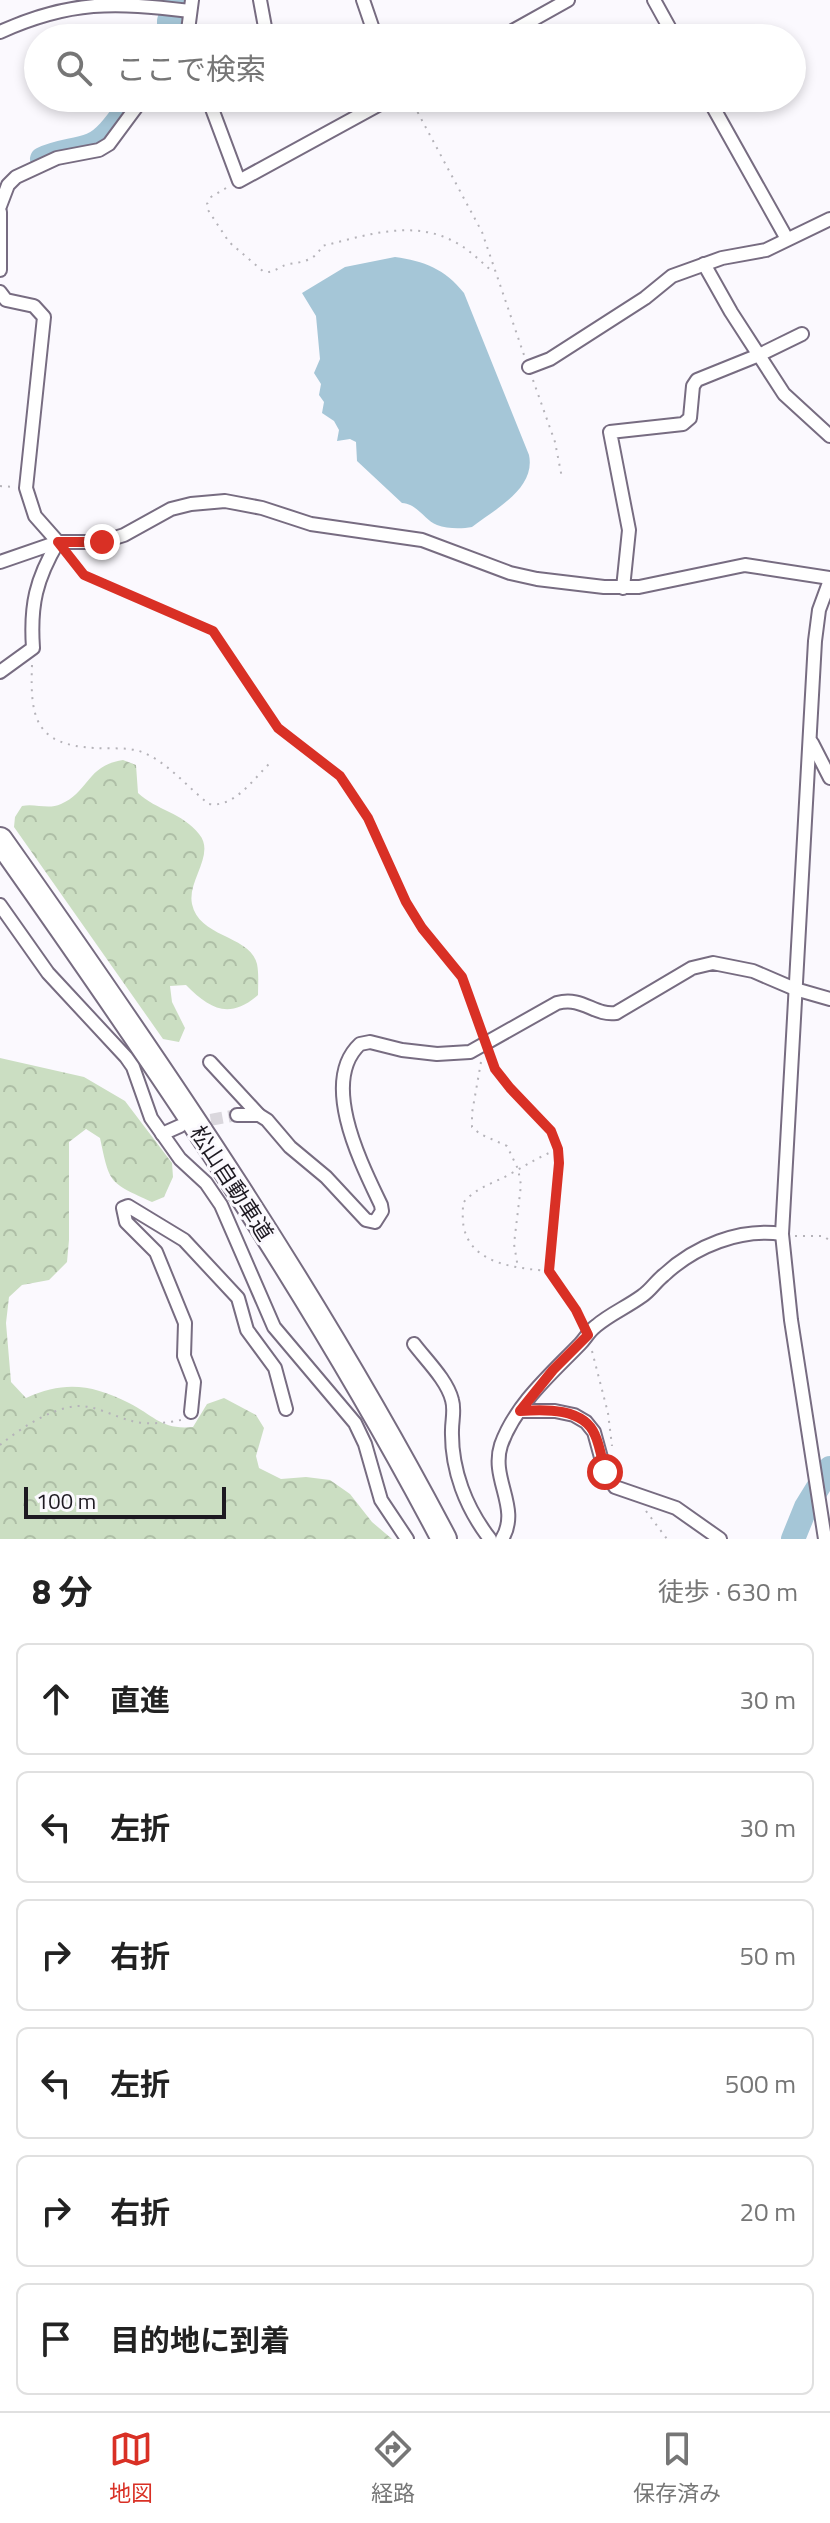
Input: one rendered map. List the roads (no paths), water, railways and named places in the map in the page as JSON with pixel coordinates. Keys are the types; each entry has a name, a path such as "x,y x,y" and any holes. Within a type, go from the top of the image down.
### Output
{"highway":[{"name":"松山自動車道","path":"0,840 92,970 249,1210 349,1370 444,1539"}],"street":[{"path":"260,0 264,24"},
{"path":"363,0 371,24"},
{"path":"525,24 568,0"},
{"path":"654,0 667,24"},
{"path":"0,32 17,22 80,2 191,6"},
{"path":"0,206 8,185 16,177 57,158 99,150 109,144 133,112"},
{"path":"213,112 239,181 365,112"},
{"path":"716,112 787,239"},
{"path":"0,212 0,270"},
{"path":"529,367 562,351 645,298 672,276 704,264 766,250 830,219"},
{"path":"704,264 784,394 830,436"},
{"path":"0,292 6,300 34,306 44,317 26,488 35,516 58,542"},
{"path":"623,588 629,530 610,432 683,424 690,418 693,386 697,380 802,334"},
{"path":"0,562 58,542 102,542 124,535 171,509 225,501 262,508 311,524 422,540 510,573 537,579 623,588 745,565 830,579 819,610 815,641 782,1234 791,1320 825,1539"},
{"path":"0,672 33,648 31,621 37,583 58,542"},
{"path":"811,740 830,778"},
{"path":"1,907 48,973 126,1057 133,1067 151,1118 180,1159 214,1193 274,1327 355,1423 365,1444 381,1500 407,1539"},
{"path":"210,1062 290,1147 326,1177 366,1220 375,1222 382,1211 381,1205 363,1168 343,1101 345,1074 354,1050 360,1044 370,1042 402,1050 456,1055 485,1045 557,1003 578,1001 608,1014 616,1013 692,968 713,963 753,971 795,989 830,999"},
{"path":"237,1115 259,1115"},
{"path":"162,1134 180,1126"},
{"path":"191,1412 194,1382 184,1356 185,1323 156,1252 126,1222 123,1208 128,1206 184,1240 238,1298 247,1330 275,1368 286,1409"},
{"path":"502,1539 509,1524 510,1510 497,1467 500,1449 512,1421 553,1370 607,1317 650,1290 662,1276 703,1248 756,1232 782,1234"},
{"path":"243,1313 274,1327"},
{"path":"414,1344 449,1390 453,1401 451,1429 458,1479 480,1526 490,1539"},
{"path":"520,1411 555,1411 574,1415 586,1422 594,1432 609,1481 615,1487 676,1508 720,1539"}],"water":[{"path":"395,257 433,268 464,293 529,455 530,467 520,488 472,527 437,525 412,506 402,503 357,461 356,442 350,439 337,441 339,430 334,421 322,413 321,384 314,373 320,359 316,316 302,293 345,267"}],"waterway":[{"path":"169,24 175,0"},
{"path":"42,159 98,142 124,112"},
{"path":"793,1539 806,1507 830,1468"}],"tunnel":[{"path":"193,1123 237,1115"}]}
